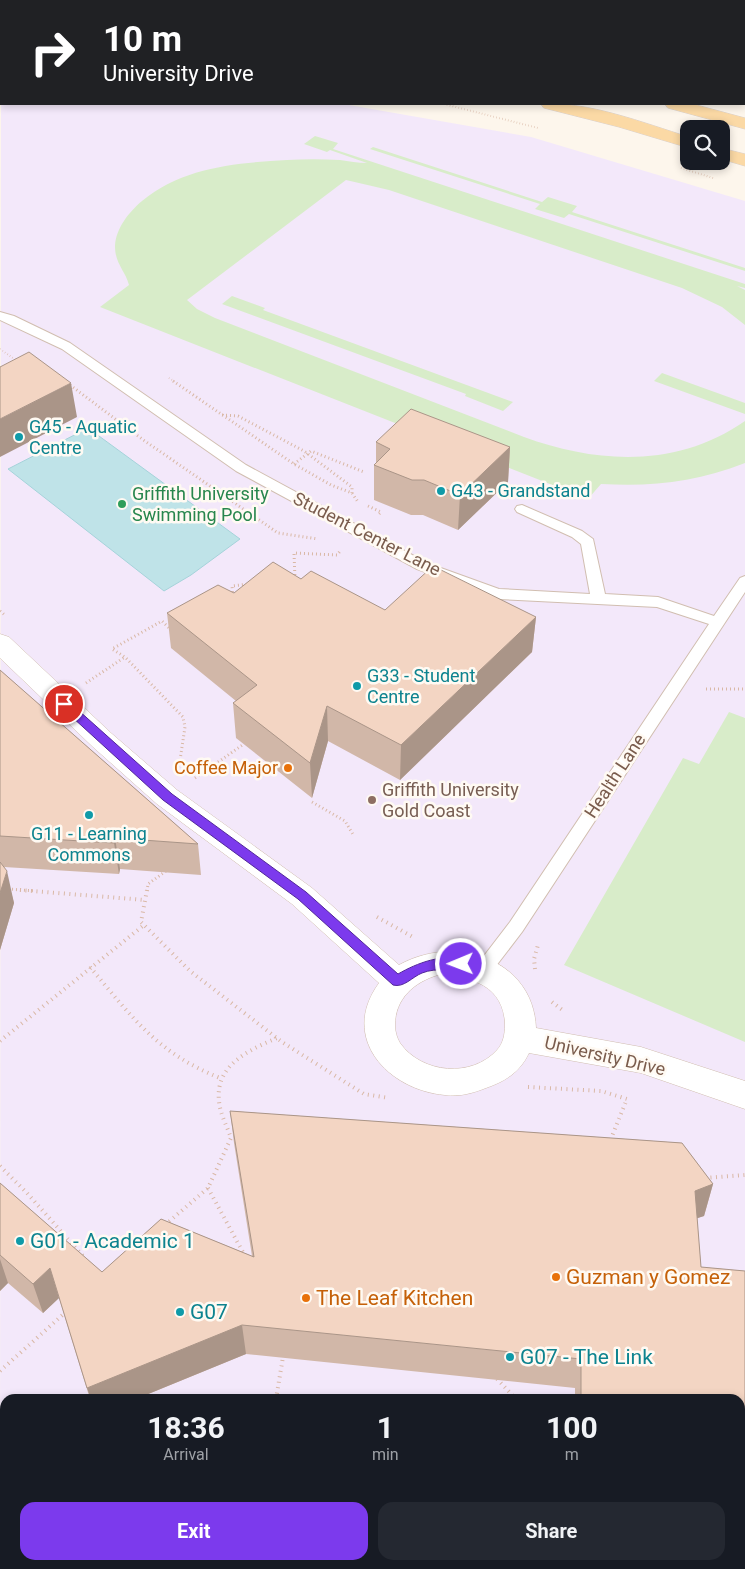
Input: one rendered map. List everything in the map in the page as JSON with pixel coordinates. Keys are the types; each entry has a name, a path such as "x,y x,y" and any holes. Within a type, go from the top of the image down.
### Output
{"main road":[{"path":"554,105 625,123 680,140"},
{"path":"678,105 745,124"},
{"path":"730,156 745,160"}],"street":[{"path":"0,643 102,740 168,797 302,896 398,981"},
{"path":"438,963 461,964 483,970 502,982 515,998 522,1018 520,1038 512,1056 496,1070 475,1080 452,1083 428,1079 406,1069 390,1054 381,1036 379,1016 385,997 398,981 416,970 438,963"},
{"name":"University Drive","path":"520,1038 641,1060 745,1096"}],"lane":[{"name":"Student Center Lane","path":"5,317 66,346 241,468 422,566 498,594 658,602 687,610 718,622"},
{"path":"522,509 577,534 588,542 598,598"},
{"name":"Health Lane","path":"483,970 516,926 745,580"}],"path":[{"path":"448,105 542,129"},
{"path":"673,166 718,180"},
{"path":"0,349 22,365"},
{"path":"169,378 294,464 331,485 352,493"},
{"path":"221,415 238,416 307,453 352,487 352,493 358,502 381,512 357,531 337,555 294,553 295,579 286,580"},
{"path":"294,464 311,451 364,472"},
{"path":"234,596 232,586 250,584"},
{"path":"177,623 169,628 162,621 112,649 125,657 183,717 185,727 178,775"},
{"path":"83,685 125,657"},
{"path":"702,689 745,688"},
{"path":"188,783 244,744"},
{"path":"312,802 345,822 354,836"},
{"path":"170,868 148,884 141,922 190,971 277,1038 364,1094 392,1099"},
{"path":"4,889 145,900"},
{"path":"370,912 418,939"},
{"path":"0,1041 144,925"},
{"path":"536,978 534,960 539,940"},
{"path":"90,967 144,1030 169,1051 198,1069 220,1078"},
{"path":"550,1000 567,1014"},
{"path":"158,1231 208,1188 231,1138 219,1102 220,1078 240,1055 277,1038"},
{"path":"524,1087 601,1091 627,1099 609,1145"},
{"path":"231,1138 241,1139"},
{"path":"0,1166 28,1193 86,1259"},
{"path":"698,1177 745,1176"},
{"path":"208,1188 250,1265"},
{"path":"0,1371 73,1306"},
{"path":"277,1394 283,1357"},
{"path":"497,1379 511,1394"}],"shaded area":[{"name":"Griffith University Gold Coast","path":"1,105 349,105 531,137 745,201 745,1394 0,1394"}],"green space":[{"path":"315,136 338,143 333,149 745,284 745,288 737,286 745,290 745,325 722,307 682,288 389,190 346,180 187,300 197,309 215,318 524,437 580,452 637,457 665,454 693,447 719,436 745,421 745,463 709,475 674,482 639,485 601,484 588,499 100,307 129,285 115,252 118,233 128,215 137,205 158,190 192,174 230,165 313,159 367,163 330,150 327,152 304,144"},
{"path":"373,147 542,202 548,197 577,206 572,212 745,268 745,271 569,214 564,218 535,209 540,204 370,149"},
{"path":"232,296 265,308 263,310 513,402 503,411 465,396 466,394 222,304"},
{"path":"662,373 745,403 745,414 654,381"},
{"path":"729,712 745,718 745,1042 564,965 683,758 699,764"}],"water":[{"name":"Griffith University Swimming Pool","path":"88,428 240,539 191,575 164,591 8,469"}],"building":[{"path":"29,352 71,383 0,419 0,367"},
{"path":"411,409 510,447 460,495 424,480 412,480 374,465 390,449 376,442"},
{"name":"G33 - Student Centre","path":"273,562 301,579 311,571 385,610 433,566 536,617 401,745 327,706 310,763 233,703 257,685 167,613 218,585 234,593"},
{"path":"0,670 198,844 115,838 114,843 0,836"},
{"path":"0,862 7,871 0,893"},
{"name":"G07 - The Link","path":"230,1111 682,1143 713,1184 695,1191 701,1267 745,1271 745,1394 581,1394 581,1359 242,1325 87,1388 50,1268 33,1284 0,1255 0,1183 102,1272 161,1219 254,1257"}],"place":[{"name":"G45 - Aquatic Centre","path":"19,437"},
{"name":"G43 - Grandstand","path":"441,491"},
{"name":"Griffith University Swimming Pool","path":"122,504"},
{"name":"G33 - Student Centre","path":"357,686"},
{"name":"Coffee Major","path":"288,768"},
{"name":"Griffith University Gold Coast","path":"372,800"},
{"name":"G11 - Learning Commons","path":"89,815"},
{"name":"G01 - Academic 1","path":"20,1241"},
{"name":"Guzman y Gomez","path":"556,1277"},
{"name":"The Leaf Kitchen","path":"306,1298"},
{"name":"G07","path":"180,1312"},
{"name":"G07 - The Link","path":"510,1357"}],"route":[{"path":"64,704 112,749 168,797 302,896 398,981 416,970 438,963 461,964"}]}
